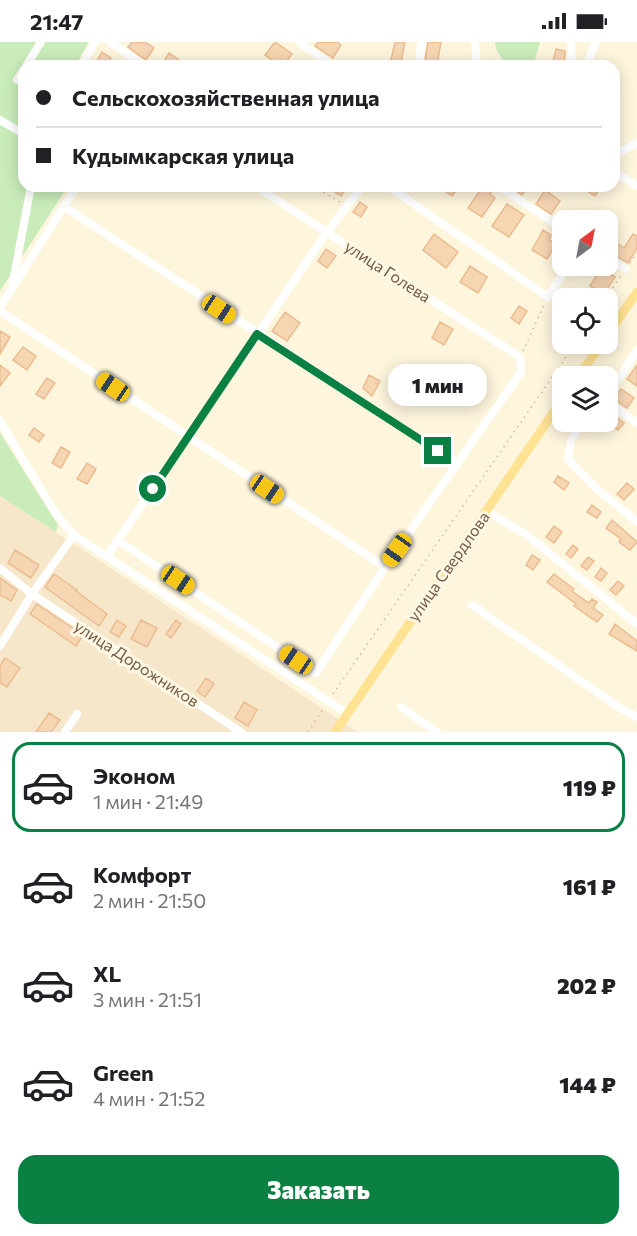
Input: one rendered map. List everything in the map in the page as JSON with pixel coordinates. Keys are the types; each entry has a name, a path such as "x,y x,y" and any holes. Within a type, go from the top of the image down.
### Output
{"main road":[{"path":"618,320 637,292"},
{"name":"улица Свердлова","path":"335,732 552,415"}],"street":[{"path":"30,60 41,42"},
{"path":"84,60 95,42"},
{"path":"110,42 136,60"},
{"path":"299,42 324,60"},
{"path":"419,60 422,42"},
{"path":"474,42 476,60"},
{"path":"571,42 572,60"},
{"path":"588,60 596,42"},
{"path":"0,120 18,130"},
{"path":"620,151 637,143"},
{"path":"620,176 637,186"},
{"path":"12,286 30,192"},
{"path":"0,307 74,192"},
{"name":"улица Голева","path":"264,192 520,357"},
{"path":"107,556 327,232 357,192"},
{"path":"397,192 548,297 562,276"},
{"path":"507,192 552,221"},
{"path":"65,207 458,464"},
{"path":"618,264 625,269"},
{"path":"0,311 385,567"},
{"path":"618,379 637,350"},
{"path":"119,541 316,673 385,567 521,372 520,357"},
{"path":"618,409 637,423"},
{"path":"0,421 56,514 74,535 348,714"},
{"path":"576,432 571,440 568,459 596,488 637,522"},
{"path":"486,511 527,534 637,624"},
{"path":"0,646 32,594 74,535"},
{"name":"улица Дорожников","path":"0,568 32,594 241,732"},
{"path":"472,604 620,708 637,717"},
{"path":"401,707 437,732"},
{"path":"65,732 77,714"}],"path":[{"path":"323,192 346,206"},
{"path":"613,288 637,253"},
{"path":"520,357 548,297"},
{"path":"308,732 568,354"}],"shaded area":[{"path":"0,496 56,532 358,732 0,732"}],"green space":[{"path":"0,42 89,42 78,60 18,60 18,192 64,192 0,291"},
{"path":"495,42 540,42 535,60 502,60"},
{"path":"0,433 58,525 56,532 0,496"}],"building":[{"path":"132,42 145,42 154,48 146,60 128,47"},
{"path":"275,42 292,54 288,60 272,60 265,55"},
{"path":"318,42 337,42 341,45 333,58 315,46"},
{"path":"395,42 405,42 401,60 391,60"},
{"path":"428,42 441,42 438,60 425,60"},
{"path":"556,49 565,51 564,60 553,60"},
{"path":"102,52 111,58 110,60 97,60"},
{"path":"169,53 179,60 165,60"},
{"path":"479,192 491,192 490,194 495,198 482,217 468,208"},
{"path":"544,192 548,192 560,201 551,214 536,204"},
{"path":"360,202 367,207 361,217 353,212"},
{"path":"507,204 524,215 509,237 492,226"},
{"path":"543,230 551,235 549,240 552,242 552,251 547,259 532,250"},
{"path":"434,234 458,252 446,268 423,250"},
{"path":"633,234 637,236 637,248 628,263 618,257 618,244 624,248"},
{"path":"326,249 336,256 327,268 318,261"},
{"path":"470,266 487,277 478,293 460,282"},
{"path":"596,276 615,277 608,288 590,286"},
{"path":"519,306 527,311 519,324 511,318"},
{"path":"285,312 300,323 287,341 272,331"},
{"path":"440,322 453,329 444,345 432,338"},
{"path":"0,331 10,337 0,354"},
{"path":"23,347 36,356 27,370 13,360"},
{"path":"0,365 10,373 0,386"},
{"path":"637,365 637,386 627,379"},
{"path":"369,375 380,381 372,396 363,388"},
{"path":"47,378 55,383 44,399 36,394"},
{"path":"621,389 634,398 627,408 618,402 618,393"},
{"path":"618,418 624,423 618,430"},
{"path":"34,428 44,435 39,442 29,435"},
{"path":"61,447 70,452 61,468 52,463"},
{"path":"87,463 96,469 87,484 77,479"},
{"path":"558,476 569,483 564,490 554,482"},
{"path":"627,483 634,489 624,500 617,494"},
{"path":"592,505 601,512 597,518 587,512"},
{"path":"612,520 637,542 630,550 619,542 621,539 606,528"},
{"path":"554,526 562,532 554,543 546,537"},
{"path":"573,545 578,549 571,558 566,554"},
{"path":"15,550 39,565 31,578 8,563"},
{"path":"532,555 540,560 533,570 526,565"},
{"path":"588,557 594,561 587,570 581,566"},
{"path":"601,568 607,573 601,581 595,577"},
{"path":"54,574 107,614 99,626 45,587"},
{"path":"554,574 589,603 592,599 597,602 593,608 603,615 597,622 574,606 576,604 547,582"},
{"path":"0,578 17,590 11,601 0,595"},
{"path":"618,581 624,586 616,595 610,590"},
{"path":"37,604 83,635 76,646 30,614"},
{"path":"117,620 126,626 119,637 110,632"},
{"path":"141,620 157,628 147,647 131,639"},
{"path":"176,620 181,624 171,638 166,634"},
{"path":"615,624 637,641 637,651 609,634"},
{"path":"5,658 20,668 7,687 0,683 0,666"},
{"path":"206,678 214,684 205,697 197,691"},
{"path":"244,702 257,710 248,726 235,718"},
{"path":"49,713 60,720 51,732 36,732"}],"route":[{"path":"153,489 257,334 438,451"}]}
